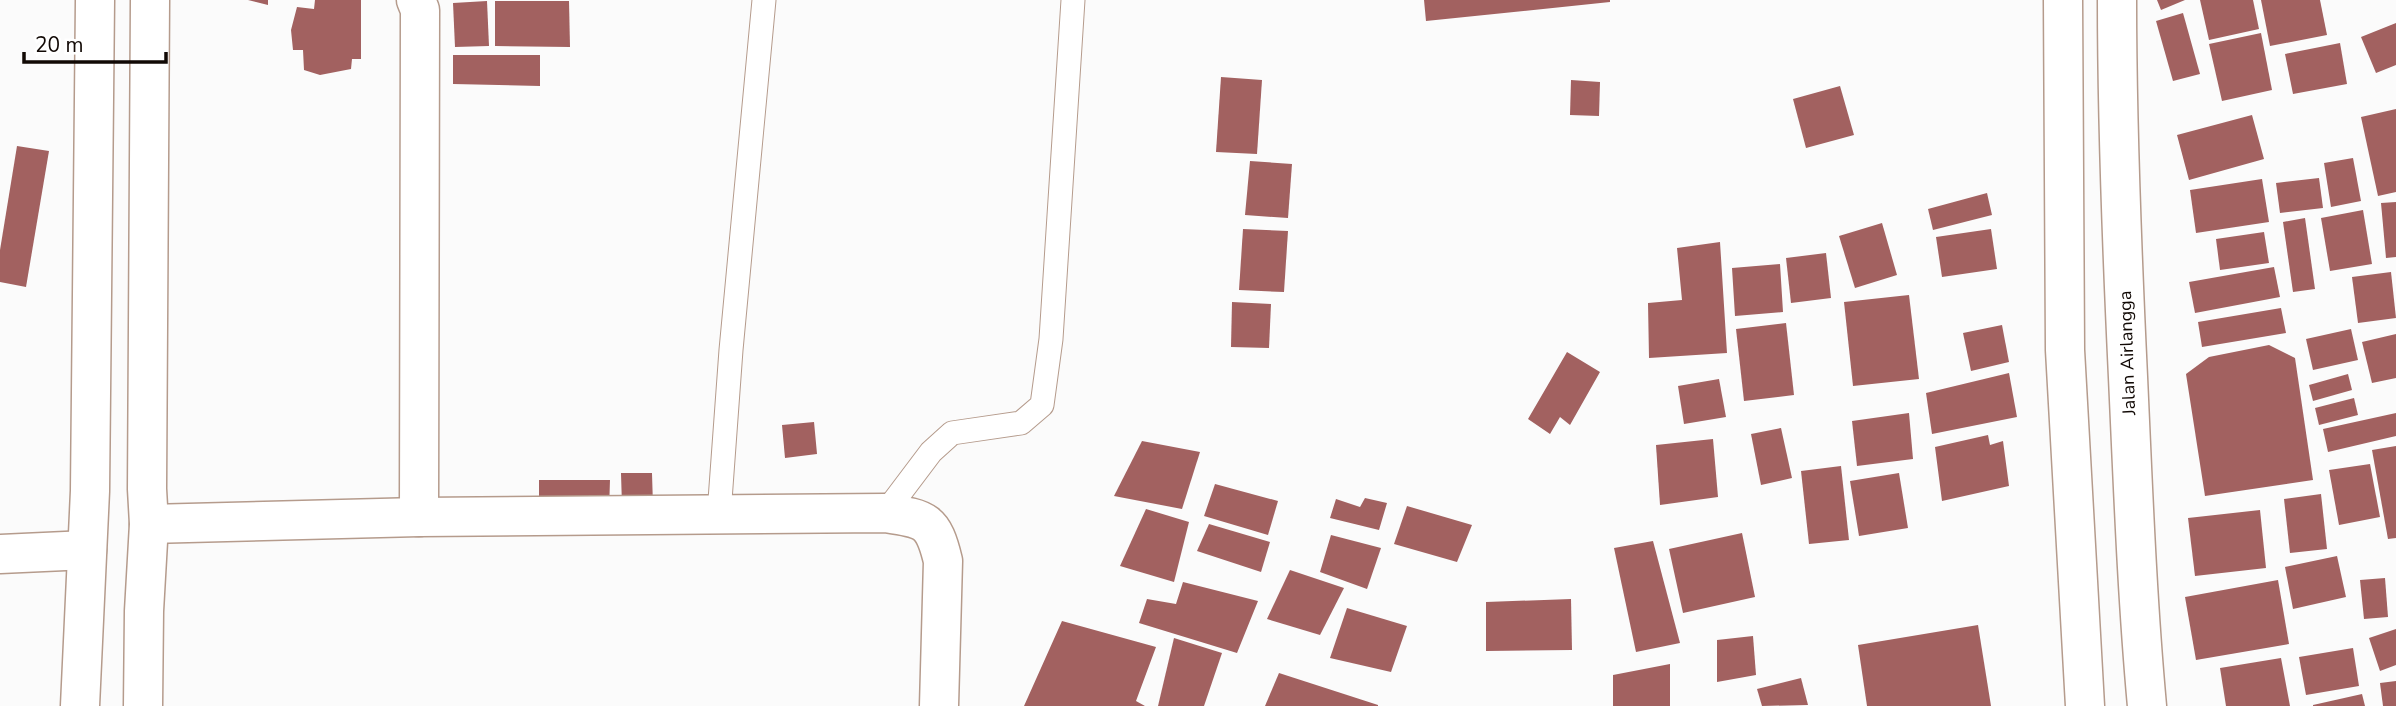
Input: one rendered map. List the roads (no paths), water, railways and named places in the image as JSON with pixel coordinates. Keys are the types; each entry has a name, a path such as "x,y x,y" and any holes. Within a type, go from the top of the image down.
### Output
{"street":[{"path":"80,706 90,491 95,0"},
{"path":"143,706 148,506 150,0"},
{"path":"416,0 420,10 419,517"},
{"path":"2063,0 2065,350 2085,706"},
{"name":"Jalan Airlangga","path":"2117,0 2117,97 2137,596 2147,706"},
{"path":"2063,97 2117,97"},
{"path":"90,491 100,498 130,499 148,506 419,517 885,513 918,518 931,528 938,540 943,561 939,706"},
{"path":"0,554 87,550"},
{"path":"85,615 100,593 111,589 132,595 144,611"}],"lane":[{"path":"719,514 731,350 764,0"},
{"path":"885,513 931,452 952,433 1021,423 1042,405 1051,339 1073,0"}]}
